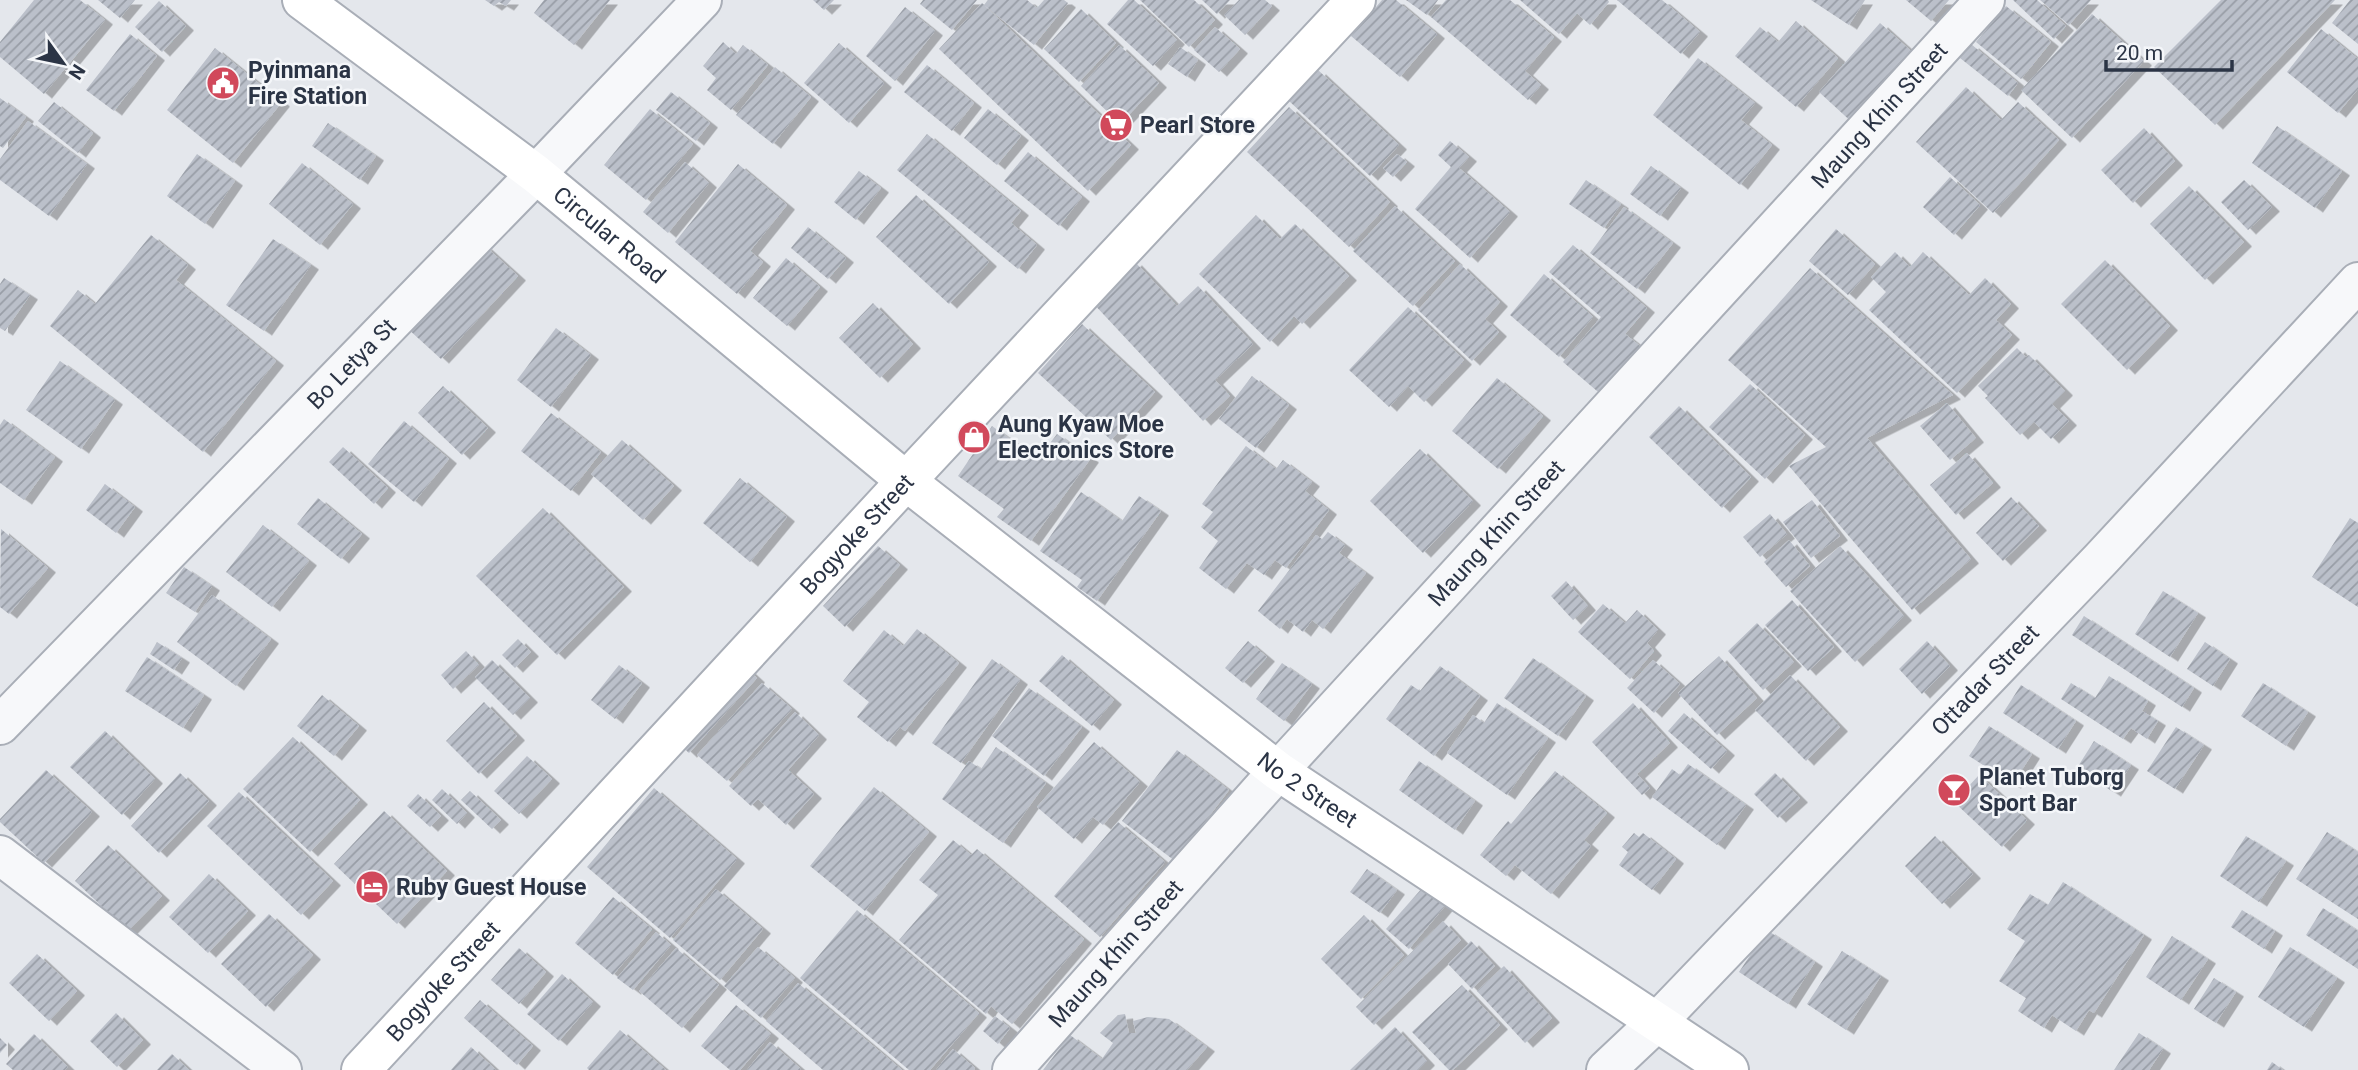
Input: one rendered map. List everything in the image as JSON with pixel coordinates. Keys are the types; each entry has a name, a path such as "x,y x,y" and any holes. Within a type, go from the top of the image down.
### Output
{"street":[{"name":"Circular Road","path":"302,0 536,174 906,481"},
{"name":"Bo Letya St","path":"0,726 702,0"},
{"name":"Maung Khin Street","path":"1012,1070 1278,771 1985,0"},
{"name":"Bogyoke Street","path":"360,1070 1349,3"},
{"name":"Ottadar Street","path":"1606,1070 1657,1022 2110,548 2358,282"},
{"name":"No 2 Street","path":"906,481 1278,771 1729,1070"},
{"path":"0,855 282,1070"}],"building":[{"path":"34,0 80,0 105,20 44,94 0,57 0,42"},
{"path":"98,0 135,0 120,18"},
{"path":"485,0 511,0 506,6 499,2 494,6"},
{"path":"544,0 610,0 574,45 534,13"},
{"path":"813,0 834,0 824,10"},
{"path":"923,0 977,0 952,30 920,4"},
{"path":"988,0 1027,0 1037,8 1044,0 1064,0 1068,3 1034,45 984,5"},
{"path":"1128,0 1134,0 1177,40 1153,66 1107,24"},
{"path":"1140,0 1194,0 1215,20 1189,47"},
{"path":"1202,0 1230,0 1217,14"},
{"path":"1239,0 1265,0 1272,6 1245,35 1224,15"},
{"path":"1382,0 1396,0 1437,34 1400,77 1351,36"},
{"path":"1406,0 1438,0 1427,15"},
{"path":"1446,0 1510,0 1554,37 1525,71 1541,85 1528,100 1431,17"},
{"path":"1520,0 1609,2 1590,25 1577,13 1559,34"},
{"path":"1617,0 1662,0 1700,32 1681,54"},
{"path":"1811,0 1865,0 1849,25"},
{"path":"1906,0 1949,0 1931,21"},
{"path":"2013,0 2037,0 2066,26 2054,39"},
{"path":"2040,0 2091,0 2069,25"},
{"path":"2221,0 2335,0 2215,125 2154,67"},
{"path":"2350,0 2358,0 2358,44 2332,23"},
{"path":"159,1 186,26 162,52 135,27"},
{"path":"982,3 1131,145 1088,191 939,49"},
{"path":"2006,6 2051,42 2021,79 1976,42"},
{"path":"905,7 935,31 895,81 866,56"},
{"path":"1081,9 1116,43 1079,82 1044,49"},
{"path":"2092,14 2144,61 2072,138 2021,90"},
{"path":"1796,21 1838,58 1796,107 1735,56 1760,27 1778,42"},
{"path":"1880,23 1911,51 1868,98 1876,104 1856,126 1819,92"},
{"path":"1215,27 1240,49 1219,72 1194,50"},
{"path":"2321,29 2358,59 2358,89 2338,113 2287,72"},
{"path":"130,34 157,56 114,111 86,90"},
{"path":"723,42 736,54 743,45 768,65 731,110 707,90 716,78 703,66"},
{"path":"839,43 884,83 849,123 804,83"},
{"path":"1971,44 2018,83 2008,96 1960,58"},
{"path":"1119,45 1159,83 1120,124 1081,86"},
{"path":"1180,47 1198,60 1187,77 1168,64"},
{"path":"215,48 282,102 233,163 167,110"},
{"path":"1698,58 1755,103 1741,120 1772,145 1740,185 1653,115"},
{"path":"927,65 974,103 952,131 904,92"},
{"path":"775,67 811,97 773,144 736,115"},
{"path":"1318,70 1399,145 1370,176 1289,101"},
{"path":"1966,87 2001,120 2018,102 2059,140 1993,213 1916,142"},
{"path":"671,92 710,123 696,141 656,110"},
{"path":"0,98 26,117 3,148 0,146"},
{"path":"54,102 93,133 78,153 38,121"},
{"path":"1289,107 1390,202 1349,247 1247,152"},
{"path":"650,109 693,144 646,200 604,165"},
{"path":"988,109 1021,136 997,165 964,138"},
{"path":"28,121 87,164 49,216 0,180 0,159"},
{"path":"328,123 376,156 360,180 312,146"},
{"path":"2277,126 2342,171 2315,208 2252,163"},
{"path":"2144,128 2175,161 2133,203 2101,170"},
{"path":"927,134 1021,211 1011,223 1037,245 1018,269 897,170"},
{"path":"1450,141 1469,157 1459,168 1510,212 1470,258 1415,209 1451,167 1438,155"},
{"path":"1028,152 1082,197 1059,226 1004,181"},
{"path":"197,154 235,181 205,224 167,196"},
{"path":"1397,154 1407,162 1393,177 1383,168"},
{"path":"685,162 709,183 668,233 643,212"},
{"path":"302,163 353,204 320,245 269,204"},
{"path":"738,164 787,205 750,251 763,262 737,294 675,242"},
{"path":"1651,166 1681,188 1660,216 1630,194"},
{"path":"859,171 881,188 856,220 834,202"},
{"path":"1950,177 1980,205 1954,235 1923,207"},
{"path":"1586,180 1621,204 1604,228 1569,204"},
{"path":"2244,180 2272,207 2248,230 2221,202"},
{"path":"2189,186 2244,242 2205,280 2150,224"},
{"path":"916,195 989,262 949,304 876,237"},
{"path":"1395,206 1455,261 1413,306 1353,251"},
{"path":"1624,207 1673,243 1637,289 1590,253"},
{"path":"1256,215 1280,239 1295,224 1349,276 1302,324 1294,316 1270,342 1199,274"},
{"path":"808,227 846,258 828,279 791,248"},
{"path":"1836,229 1875,264 1848,295 1809,261"},
{"path":"151,235 188,265 176,280 276,361 203,452 50,326 78,290 95,304"},
{"path":"273,239 311,265 264,331 226,305"},
{"path":"484,245 518,276 441,359 407,328"},
{"path":"1573,245 1647,308 1625,334 1645,350 1604,397 1563,362 1601,317 1549,272"},
{"path":"1895,252 1910,267 1923,252 1969,295 1985,278 2011,304 1996,320 2012,335 1957,393 1869,310 1886,292 1871,277"},
{"path":"786,258 820,287 787,326 753,298"},
{"path":"2105,260 2170,326 2127,370 2061,304"},
{"path":"1134,261 1177,306 1198,286 1253,344 1215,380 1230,396 1203,421 1091,301"},
{"path":"1460,264 1500,302 1485,319 1499,332 1472,361 1418,310"},
{"path":"1810,268 1953,395 1867,438 1971,559 1912,610 1789,466 1826,447 1728,360"},
{"path":"1544,274 1593,317 1559,357 1510,315"},
{"path":"4,278 30,295 5,331 0,328 0,284"},
{"path":"873,303 913,344 880,378 839,338"},
{"path":"1408,307 1464,360 1424,402 1408,386 1389,407 1349,370"},
{"path":"1082,324 1155,392 1111,440 1038,373"},
{"path":"556,328 591,355 551,407 517,380"},
{"path":"2017,348 2026,357 2029,355 2065,391 2052,404 2069,421 2051,439 2034,422 2020,435 1985,398 1988,396 1978,386"},
{"path":"60,361 115,400 81,449 26,410"},
{"path":"1252,376 1289,405 1256,448 1219,419"},
{"path":"1497,378 1543,416 1498,469 1452,431"},
{"path":"1750,384 1805,435 1765,479 1709,427"},
{"path":"443,386 488,428 462,455 418,413"},
{"path":"1947,403 1976,438 1950,460 1920,426"},
{"path":"1679,406 1751,477 1722,508 1649,437"},
{"path":"551,413 601,452 571,491 521,451"},
{"path":"4,419 55,457 24,500 0,483 0,425"},
{"path":"404,421 449,459 414,502 368,464"},
{"path":"992,426 1038,459 1057,434 1091,458 1031,541 997,517 1004,509 958,476"},
{"path":"622,440 674,486 643,520 591,474"},
{"path":"1246,446 1276,469 1283,460 1312,482 1305,491 1329,510 1286,568 1275,560 1264,575 1247,563 1226,589 1199,568 1218,541 1201,527 1213,512 1202,504"},
{"path":"343,447 388,488 374,504 329,462"},
{"path":"1420,449 1473,501 1423,553 1370,501"},
{"path":"1967,453 1993,483 1956,515 1930,485"},
{"path":"740,478 787,517 750,562 703,523"},
{"path":"105,484 135,507 116,533 86,510"},
{"path":"1081,492 1122,521 1139,496 1161,511 1097,601 1077,587 1082,580 1040,551"},
{"path":"2011,497 2039,526 2003,561 1976,533"},
{"path":"318,498 362,534 341,559 297,524"},
{"path":"1812,500 1840,536 1811,558 1783,522"},
{"path":"543,508 624,587 557,655 476,576"},
{"path":"1770,514 1787,534 1760,557 1743,537"},
{"path":"2350,518 2358,523 2358,607 2312,577"},
{"path":"263,525 309,561 272,607 226,572"},
{"path":"1,529 48,568 9,614 0,607"},
{"path":"1328,532 1345,545 1339,553 1366,573 1323,629 1312,620 1303,632 1287,619 1280,629 1258,611 1316,535 1322,539"},
{"path":"1789,540 1810,566 1786,587 1764,562"},
{"path":"878,546 900,565 845,627 823,606"},
{"path":"1840,546 1904,616 1855,662 1790,591"},
{"path":"184,567 212,586 195,612 166,593"},
{"path":"1566,581 1588,606 1573,620 1551,596"},
{"path":"2163,591 2198,613 2170,657 2135,634"},
{"path":"212,595 271,639 236,686 177,642"},
{"path":"1792,600 1834,647 1808,671 1765,625"},
{"path":"1603,604 1625,623 1637,610 1658,630 1647,643 1654,651 1630,679 1578,632"},
{"path":"2084,616 2194,688 2182,707 2072,635"},
{"path":"1757,623 1794,662 1763,690 1728,651"},
{"path":"917,629 959,663 905,731 900,727 888,742 857,717 869,702 843,681 884,630 903,646"},
{"path":"518,639 531,652 515,668 502,655"},
{"path":"1248,641 1267,657 1243,683 1225,668"},
{"path":"1927,641 1950,666 1922,694 1899,669"},
{"path":"157,642 182,658 174,670 150,654"},
{"path":"2205,642 2230,659 2213,686 2187,669"},
{"path":"466,651 479,665 453,689 441,675"},
{"path":"1062,655 1114,700 1092,726 1039,681"},
{"path":"1719,656 1757,698 1717,735 1678,693"},
{"path":"147,657 204,695 183,728 125,691"},
{"path":"1533,658 1586,696 1558,736 1504,698"},
{"path":"992,659 1020,680 961,763 932,743"},
{"path":"492,660 530,698 513,715 475,677"},
{"path":"1653,660 1680,684 1654,713 1627,688"},
{"path":"1282,663 1312,684 1284,721 1256,699"},
{"path":"619,665 642,683 615,719 591,700"},
{"path":"743,665 757,678 689,753 675,740"},
{"path":"1440,666 1480,696 1434,756 1386,719 1411,685 1420,691"},
{"path":"1790,675 1840,727 1806,761 1755,710"},
{"path":"2109,676 2148,701 2142,711 2158,721 2147,739 2131,728 2123,739 2061,699 2071,683 2095,698"},
{"path":"762,683 792,709 727,781 697,755"},
{"path":"2263,683 2308,712 2286,746 2241,716"},
{"path":"2021,685 2076,721 2058,749 2003,713"},
{"path":"1029,688 1082,727 1044,776 992,736"},
{"path":"322,695 359,726 334,756 297,726"},
{"path":"484,702 517,736 479,774 446,741"},
{"path":"1497,703 1548,738 1507,795 1447,753 1473,715 1484,723"},
{"path":"1633,703 1670,743 1637,774 1650,788 1642,795 1592,742"},
{"path":"795,712 819,735 788,770 814,794 786,825 758,799 751,806 729,786"},
{"path":"1684,713 1727,751 1711,769 1668,731"},
{"path":"1989,726 2032,754 2013,784 1969,756"},
{"path":"2176,727 2204,745 2175,789 2147,771"},
{"path":"105,731 155,779 122,815 70,767"},
{"path":"293,737 360,800 310,852 243,789"},
{"path":"2094,741 2131,765 2113,792 2077,768"},
{"path":"1094,742 1140,782 1103,825 1093,817 1074,839 1037,807"},
{"path":"996,747 1046,783 1003,843 942,799 969,761 981,769"},
{"path":"1177,750 1229,790 1175,861 1122,821"},
{"path":"527,756 552,779 519,814 494,791"},
{"path":"1419,761 1475,801 1455,830 1399,790"},
{"path":"1688,764 1746,805 1717,845 1652,797 1672,769 1680,775"},
{"path":"46,770 92,812 44,863 0,822 0,819"},
{"path":"1555,771 1607,813 1584,840 1591,846 1551,894 1515,865 1506,876 1480,855 1508,821 1511,824"},
{"path":"180,773 209,801 159,853 131,826"},
{"path":"1775,773 1800,798 1778,818 1754,794"},
{"path":"1979,775 2027,820 2002,847 1954,802"},
{"path":"874,787 929,832 865,911 810,866"},
{"path":"654,788 737,859 670,938 587,867"},
{"path":"442,789 467,813 457,824 432,800"},
{"path":"470,791 501,820 492,829 461,800"},
{"path":"239,792 333,881 301,915 207,826"},
{"path":"418,794 441,816 430,827 407,806"},
{"path":"384,811 447,871 397,924 334,864"},
{"path":"1118,822 1165,862 1100,937 1054,896"},
{"path":"2327,832 2358,852 2358,919 2296,879"},
{"path":"1634,833 1639,837 1643,833 1676,859 1652,890 1619,865 1628,852 1622,847"},
{"path":"1935,836 1973,874 1942,904 1905,866"},
{"path":"2246,836 2286,861 2259,902 2220,876"},
{"path":"953,840 971,855 977,849 1084,939 1012,1024 991,1006 986,1014 899,940 938,895 919,880"},
{"path":"108,845 162,896 128,931 75,881"},
{"path":"1367,869 1397,890 1380,913 1350,892"},
{"path":"209,874 248,911 208,953 169,917"},
{"path":"2063,882 2144,935 2094,1013 2089,1010 2076,1031 2052,1015 2044,1028 2018,1011 2026,998 1999,981 2025,941 2007,929 2030,894 2048,905"},
{"path":"1423,887 1445,906 1409,949 1386,929"},
{"path":"716,889 763,929 720,980 673,940"},
{"path":"613,897 652,929 613,975 575,943"},
{"path":"2323,908 2358,931 2358,969 2306,935"},
{"path":"857,910 979,1013 930,1070 909,1070 800,978"},
{"path":"2242,910 2275,931 2264,949 2231,927"},
{"path":"269,914 313,955 266,1007 221,964"},
{"path":"1364,915 1404,955 1361,999 1321,959"},
{"path":"1443,921 1461,940 1374,1025 1356,1007"},
{"path":"1767,930 1815,962 1788,1004 1739,972"},
{"path":"656,932 671,945 633,990 617,978"},
{"path":"2172,936 2208,959 2181,1000 2146,977"},
{"path":"1471,941 1495,966 1472,989 1448,964"},
{"path":"758,947 795,978 761,1018 724,986"},
{"path":"2290,947 2337,978 2304,1027 2258,997"},
{"path":"519,948 546,972 519,1004 491,980"},
{"path":"676,948 719,985 682,1028 639,991"},
{"path":"1842,951 1881,976 1846,1030 1807,1004"},
{"path":"37,954 77,991 49,1021 9,983"},
{"path":"1504,966 1552,1018 1525,1043 1477,991"},
{"path":"562,974 593,1002 559,1041 527,1014"},
{"path":"2214,978 2236,992 2216,1023 2194,1009"},
{"path":"798,983 902,1070 823,1070 766,1021"},
{"path":"1462,985 1500,1025 1453,1070 1449,1070 1412,1032"},
{"path":"480,1000 533,1046 517,1065 464,1018"},
{"path":"736,1005 771,1034 740,1070 730,1070 701,1046"},
{"path":"116,1013 143,1040 117,1067 90,1041"},
{"path":"1125,1014 1129,1033 1136,1033 1133,1021 1148,1017 1169,1019 1207,1047 1187,1070 1043,1070 1070,1035 1102,1059 1113,1043 1100,1033 1118,1015"},
{"path":"995,1016 1010,1028 998,1044 983,1031"},
{"path":"1395,1027 1427,1061 1418,1070 1350,1070"},
{"path":"620,1030 666,1070 589,1070 587,1068"},
{"path":"2139,1033 2163,1049 2149,1070 2114,1070"},
{"path":"34,1034 68,1067 65,1070 13,1070 6,1064"},
{"path":"0,1038 7,1045 0,1053"},
{"path":"770,1042 801,1069 747,1070"},
{"path":"471,1047 496,1070 451,1070"},
{"path":"953,1049 975,1068 974,1070 936,1070"},
{"path":"172,1054 189,1070 157,1070"},
{"path":"2272,1062 2283,1070 2267,1070"}],"place":[{"name":"Pyinmana Fire Station","path":"223,83"},
{"name":"Pearl Store","path":"1116,125"},
{"name":"Aung Kyaw Moe Electronics Store","path":"974,437"},
{"name":"Planet Tuborg Sport Bar","path":"1954,790"},
{"name":"Ruby Guest House","path":"372,887"}]}
